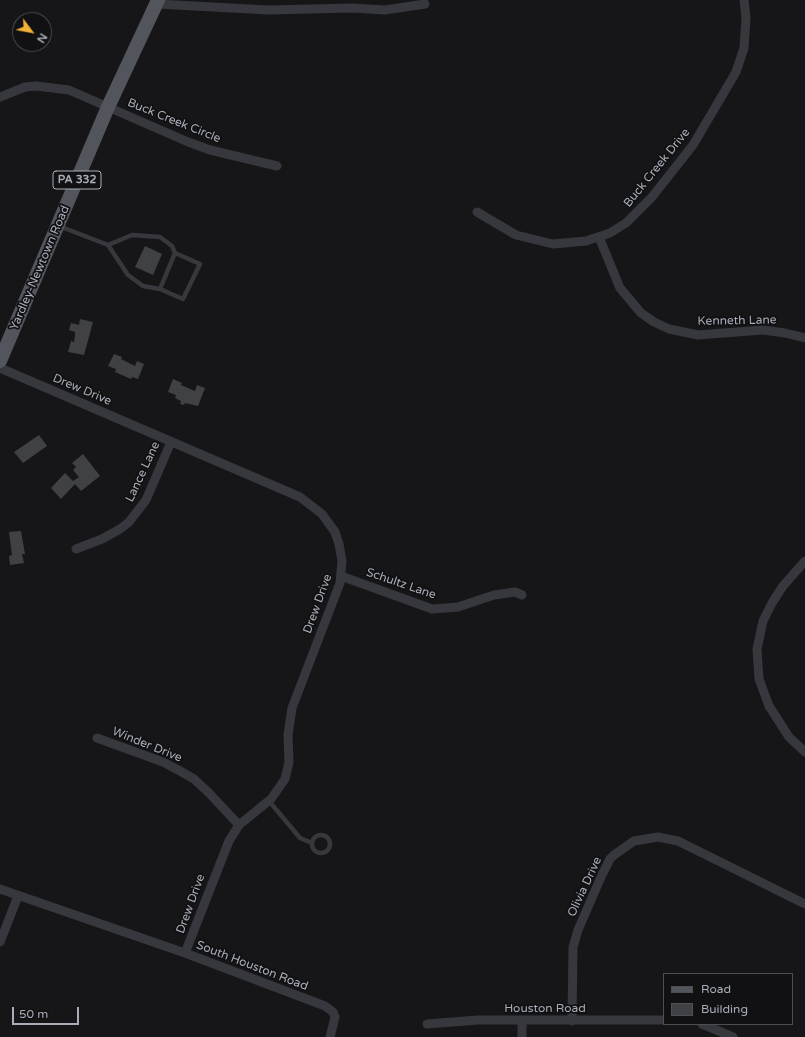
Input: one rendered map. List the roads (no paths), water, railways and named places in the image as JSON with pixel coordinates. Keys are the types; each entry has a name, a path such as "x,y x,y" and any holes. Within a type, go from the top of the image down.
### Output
{"main road":[{"name":"Yardley-Newtown Road","path":"0,361 108,107 157,2"}],"street":[{"name":"Buck Creek Drive","path":"477,212 516,235 543,242 569,244 599,237 626,223 652,197 693,145 706,126 742,59 746,31 745,0"},
{"path":"157,2 268,10 352,8 386,10 425,4"},
{"name":"Buck Creek Circle","path":"0,97 25,87 49,86 69,90 188,142 210,150 277,166"},
{"name":"Kenneth Lane","path":"599,237 620,288 630,302 654,322 669,329 698,335 763,330 805,338"},
{"name":"Drew Drive","path":"0,368 300,498 314,507 326,518 335,532 339,544 342,562 341,576 337,592 292,708 288,735 289,762 285,779 269,801 239,825 222,854 185,953"},
{"name":"Lance Lane","path":"76,549 102,539 130,522 146,500 170,442"},
{"path":"805,561 783,586 772,603 763,621 756,649 759,679 769,706 786,732 805,752"},
{"name":"Schultz Lane","path":"341,576 432,609 458,607 494,595 515,592 522,595"},
{"name":"Winder Drive","path":"97,738 163,762 194,779 239,825"},
{"name":"Olivia Drive","path":"572,1021 573,947 578,930 610,859 634,841 658,837 678,841 805,904"},
{"name":"South Houston Road","path":"0,889 185,953 330,1008 335,1017 330,1037"},
{"path":"0,942 18,896"},
{"name":"Houston Road","path":"427,1024 478,1020 663,1020"},
{"path":"522,1020 522,1037"},
{"path":"704,1025 733,1037"}],"lane":[{"path":"58,226 108,245 128,275 143,286 160,289 183,299 200,264 175,253 172,246 160,236 132,235 108,245"},
{"path":"160,289 175,253"},
{"path":"269,801 300,838 312,843"},
{"path":"320,834 327,836 330,841 330,848 325,852 319,853 313,849 312,843 315,837 320,834"}]}
